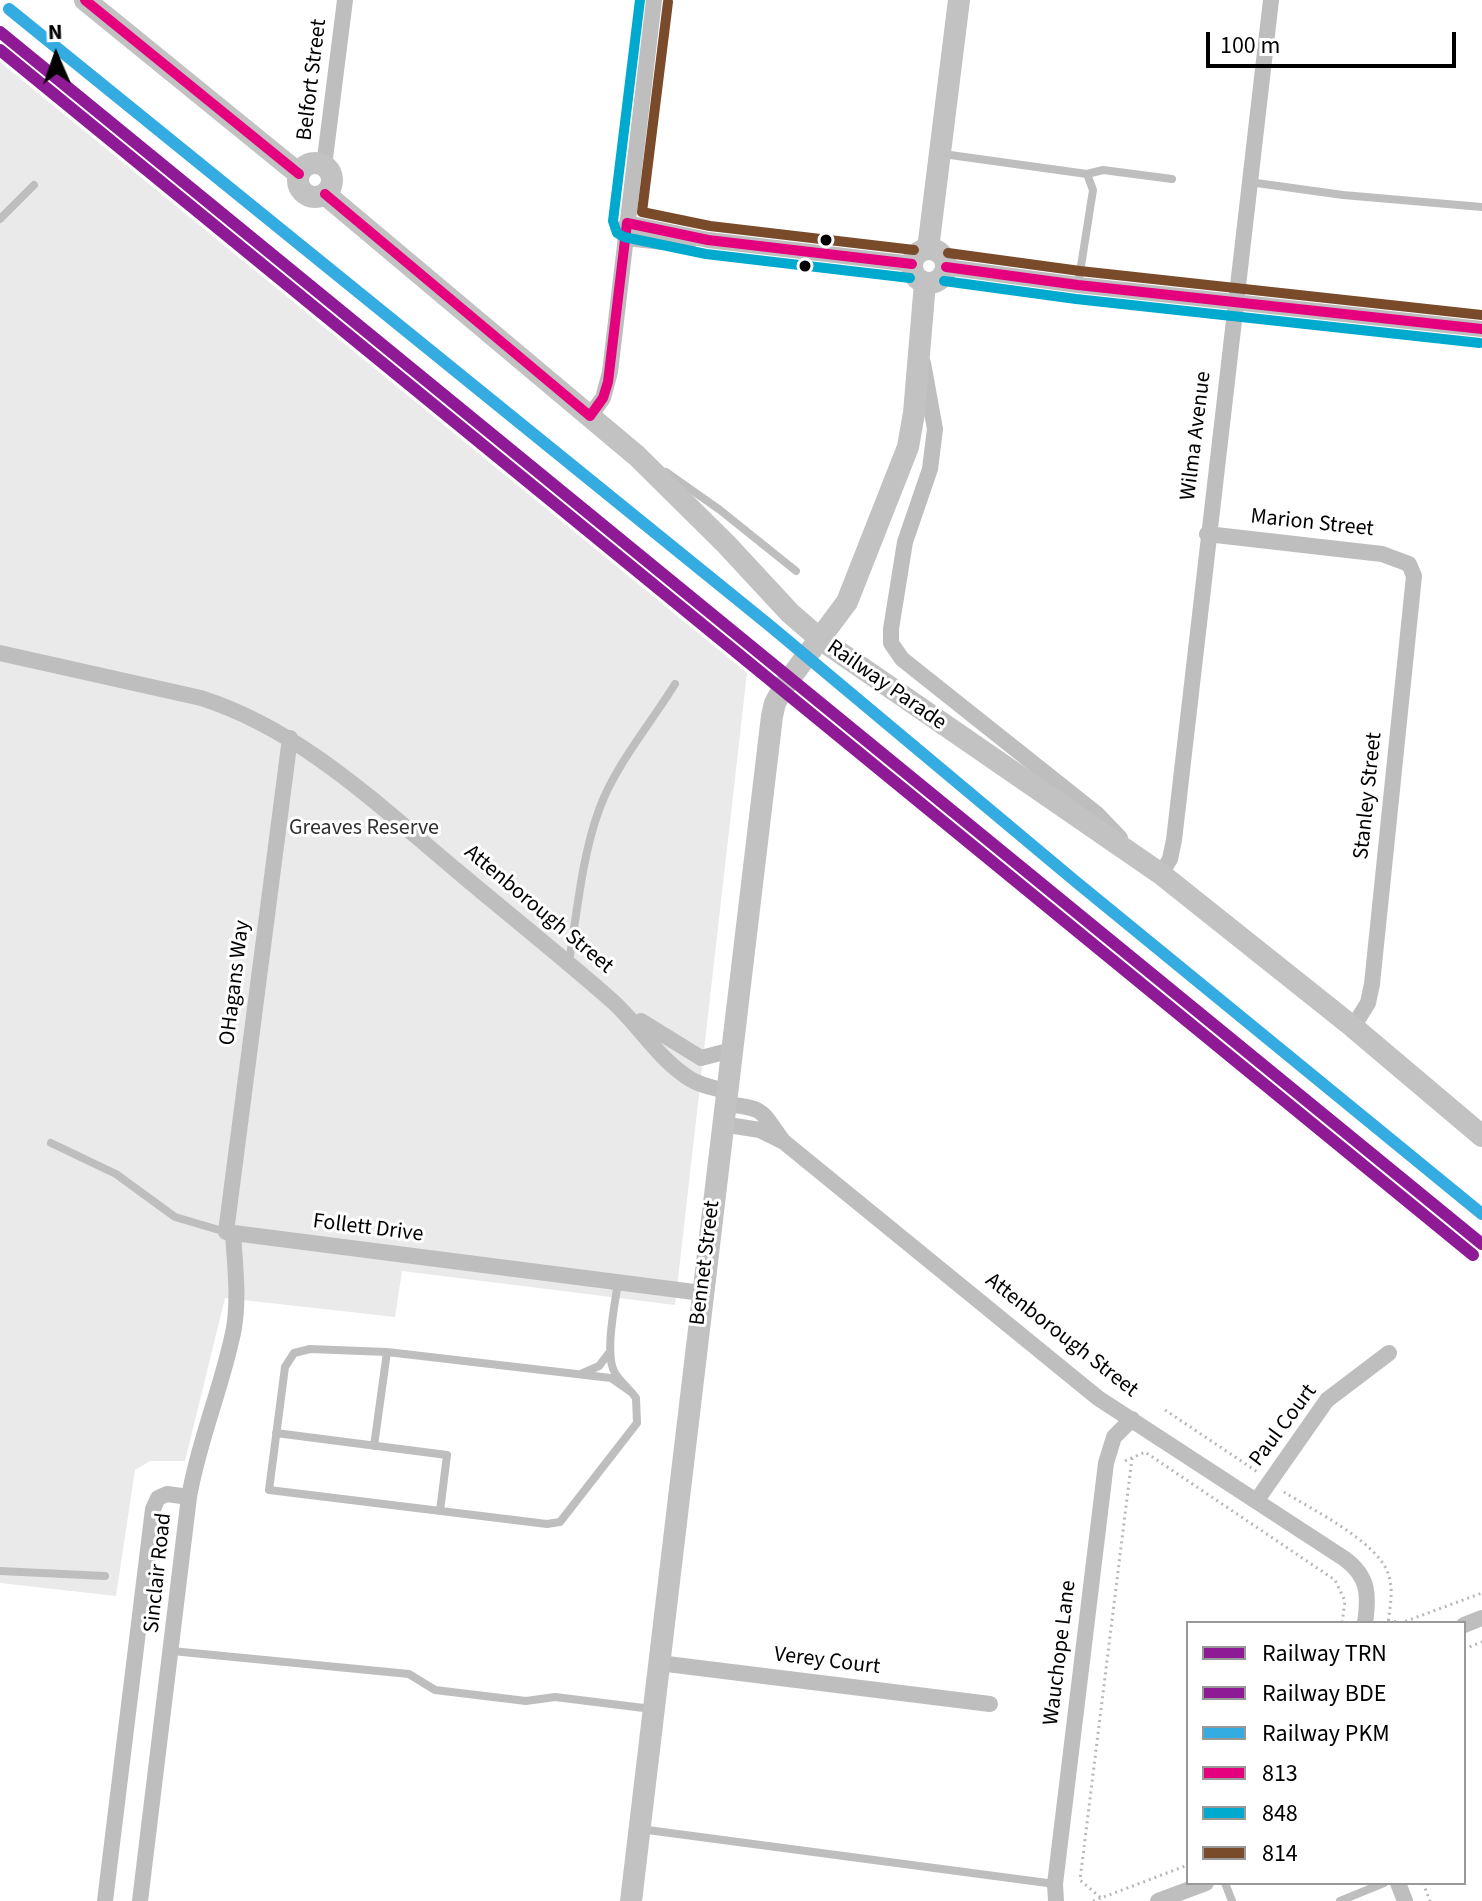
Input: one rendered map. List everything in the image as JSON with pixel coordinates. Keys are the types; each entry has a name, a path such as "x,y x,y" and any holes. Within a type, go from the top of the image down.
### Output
{"main road":[{"path":"85,0 299,174"},
{"path":"920,257 943,256 946,267 937,281 925,283 915,276 940,154 959,0"},
{"path":"310,164 324,166 332,180 325,194 315,197 305,194 299,185 299,174 310,164"},
{"name":"Railway Parade","path":"325,194 620,441 676,492 790,613 820,639 1152,868 1353,1027 1482,1136"},
{"name":"Bennet Street","path":"631,1901 773,711 780,692 850,597 908,447 914,420 925,283"}],"street":[{"name":"Belfort Street","path":"324,166 345,0"},
{"path":"590,416 603,398 608,382 654,0"},
{"name":"Wilma Avenue","path":"1152,868 1170,859 1173,848 1271,0"},
{"path":"626,231 663,242 708,240 920,257"},
{"path":"946,267 1078,285 1482,329"},
{"path":"920,350 935,429 930,469 904,546 892,646 902,659 1097,814 1152,868"},
{"name":"Marion Street","path":"1207,534 1382,554 1409,564"},
{"name":"Stanley Street","path":"1353,1027 1366,1009 1372,984 1414,576 1409,564"},
{"name":"Attenborough Street","path":"0,653 201,698 232,709 290,738 355,786 569,963 620,1007 675,1067 724,1107 760,1110 784,1142 1098,1398 1356,1568 1367,1585 1365,1621"},
{"name":"OHagans Way","path":"189,1497 235,1320 229,1233 290,738"},
{"name":"Attenborough Street","path":"620,1007 701,1058 732,1050"},
{"name":"Follett Drive","path":"229,1233 702,1293"},
{"name":"Paul Court","path":"1257,1500 1327,1400 1389,1353"},
{"name":"Wauchope Lane","path":"1056,1892 1105,1473 1112,1440 1132,1419"},
{"name":"Sinclair Road","path":"105,1901 153,1509 156,1500 164,1495 189,1497 140,1901"},
{"name":"Verey Court","path":"659,1663 990,1704"},
{"path":"1168,1899 1201,1885"}],"lane":[{"path":"940,154 1087,174 1103,170 1172,179"},
{"path":"1078,285 1093,190 1087,174"},
{"path":"1249,182 1343,195 1482,207"},
{"path":"0,219 34,185"},
{"path":"620,441 709,501 796,571"},
{"path":"569,963 599,809 675,684"},
{"name":"Follett Drive","path":"51,1143 116,1174 175,1217 229,1233"},
{"path":"577,1373 591,1371 607,1357 618,1282"},
{"path":"611,1344 614,1373 631,1392 638,1407 635,1429 584,1488 560,1522 547,1524 269,1490 285,1367 294,1353 310,1349 387,1352 577,1373 614,1378 631,1392"},
{"path":"374,1446 387,1352"},
{"path":"276,1433 447,1455 440,1511"},
{"path":"0,1571 105,1576"},
{"path":"172,1651 409,1674 435,1690 480,1696 526,1701 555,1697 653,1709"},
{"path":"639,1829 1056,1892"},
{"path":"1340,1901 1379,1885"}],"path":[{"path":"1165,1410 1252,1467 1269,1483 1364,1543 1388,1574 1392,1591 1388,1621"},
{"path":"1105,1473 1145,1452 1335,1580 1345,1601 1342,1621"},
{"path":"1101,1898 1080,1880 1132,1458"},
{"path":"1406,1621 1482,1593"},
{"path":"1093,1901 1186,1866"}],"green space":[{"name":"Greaves Reserve","path":"0,62 747,673 675,1305 402,1271 395,1317 225,1298 185,1461 150,1461 135,1470 116,1596 0,1583"}],"rail line":[{"name":"PKM","path":"9,9 769,625 1075,881 1482,1214"},
{"name":"TRN","path":"0,32 1482,1244"},
{"name":"BDE","path":"0,50 1473,1255"}],"transit line":[{"name":"813","path":"85,0 299,174"},
{"name":"848","path":"640,0 613,221 617,233 706,254 910,278"},
{"name":"814","path":"668,2 642,212 710,226 914,250"},
{"name":"813","path":"325,194 590,416 603,398 608,382 627,223 708,240 912,264"},
{"name":"814","path":"948,253 1080,271 1482,315"},
{"name":"813","path":"946,267 1078,285 1482,329"},
{"name":"848","path":"944,281 1076,299 1480,343"}]}
